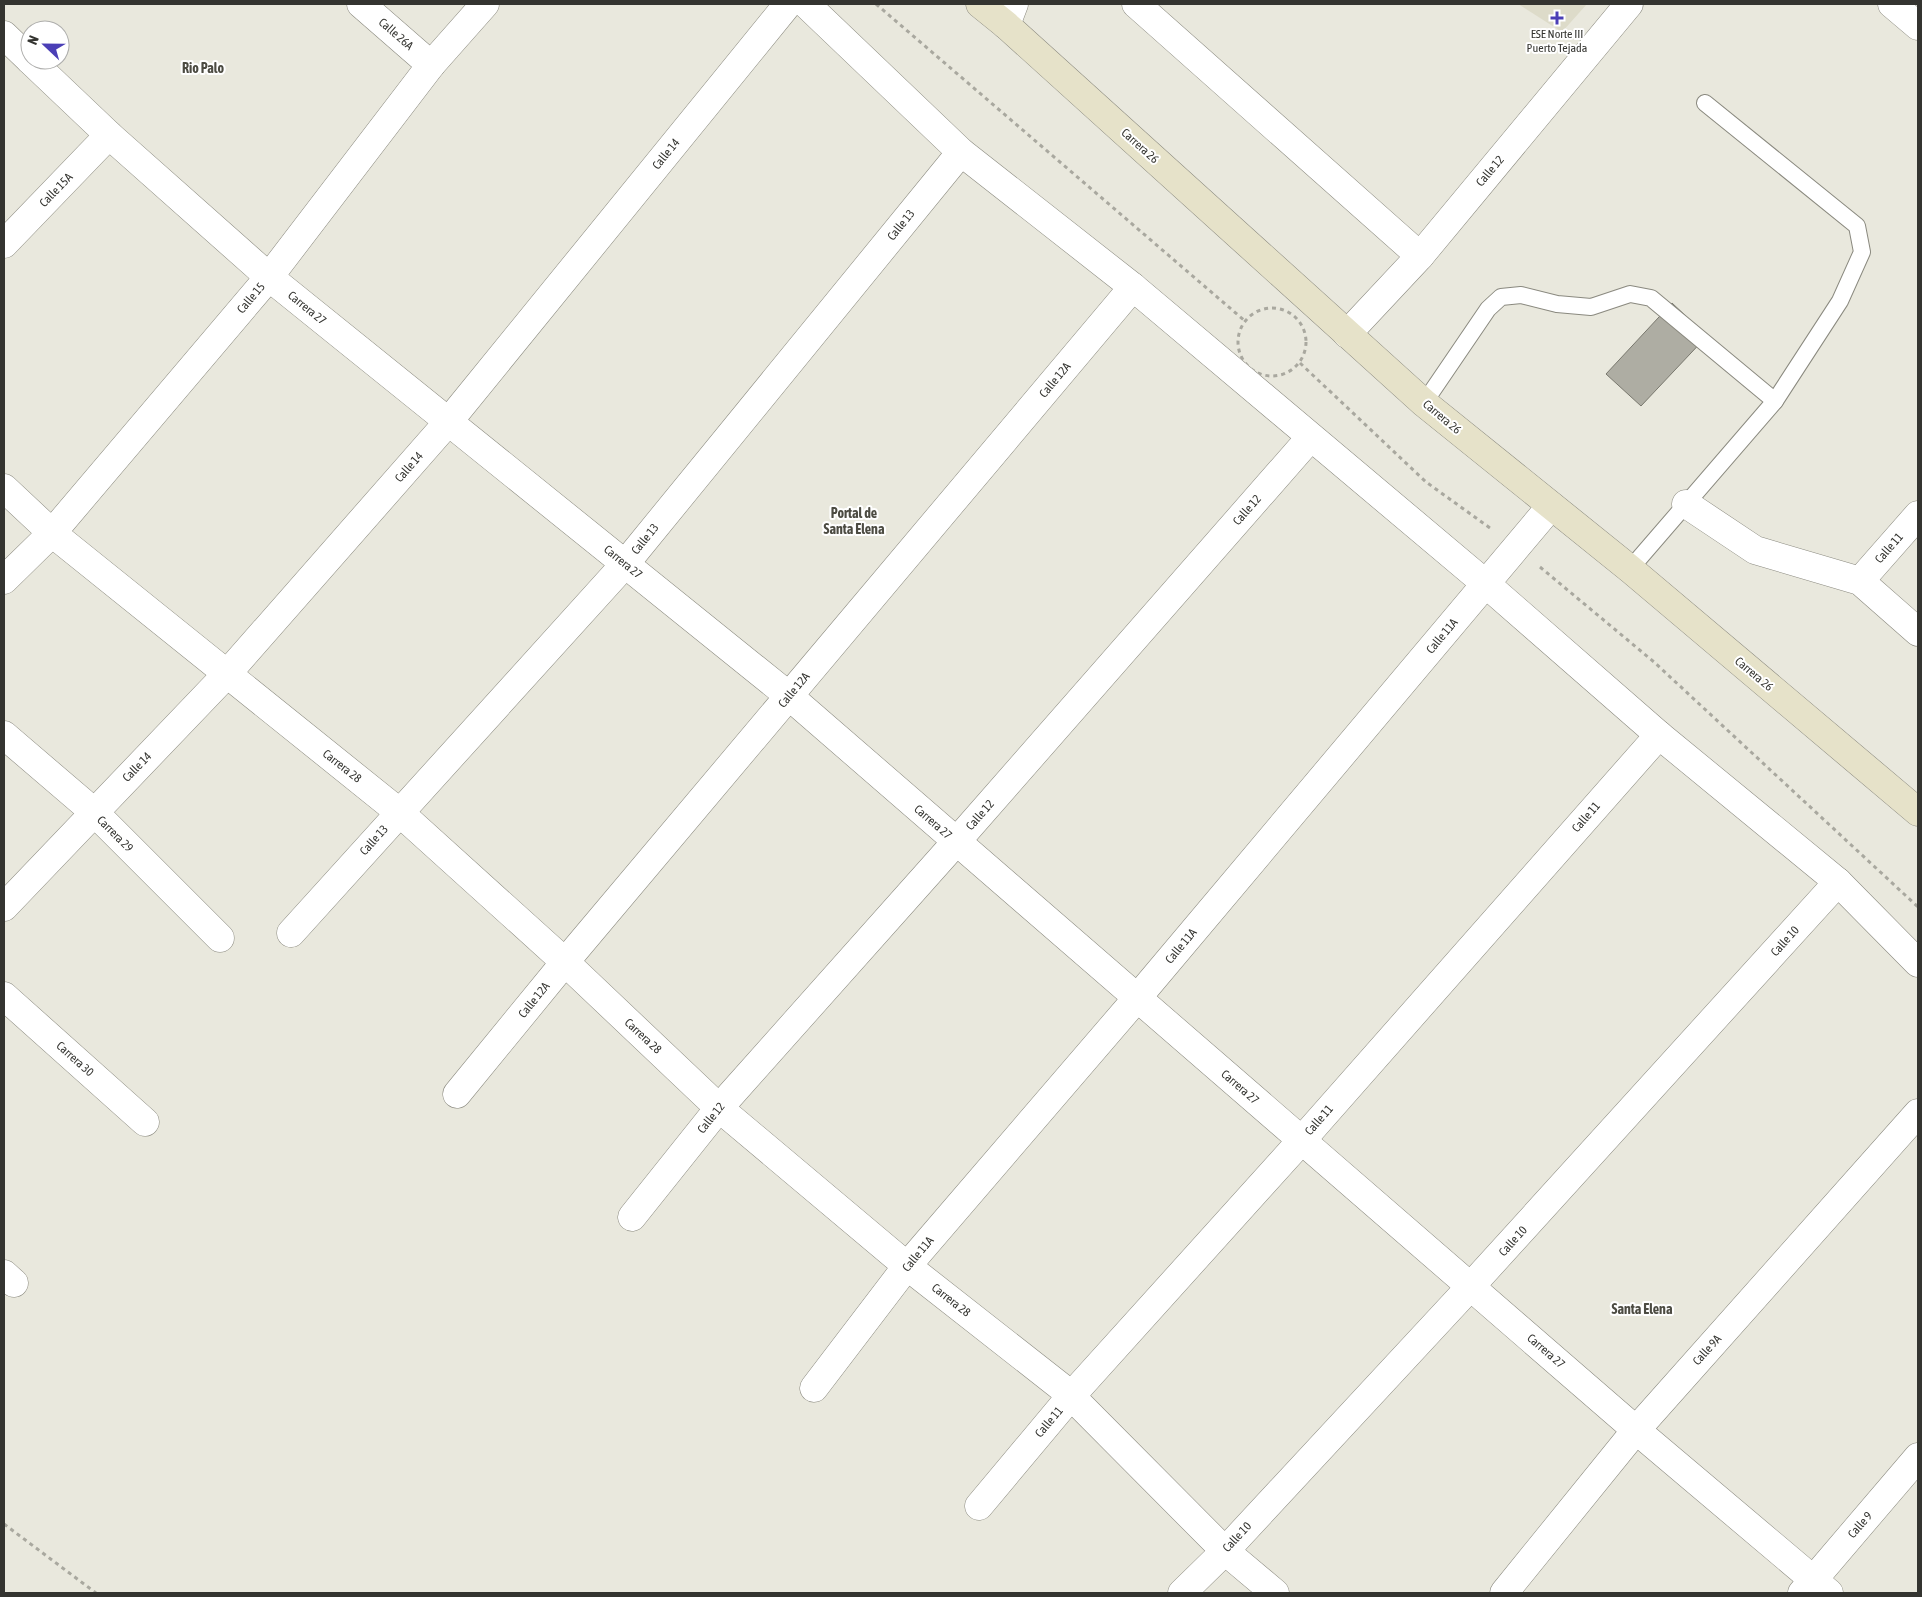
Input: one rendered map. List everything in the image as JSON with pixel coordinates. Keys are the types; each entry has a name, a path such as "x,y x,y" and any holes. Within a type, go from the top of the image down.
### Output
{"main road":[{"name":"Carrera 26","path":"980,4 1010,14 1347,334 1424,403 1630,569 1918,812"}],"street":[{"name":"Calle 26A","path":"361,4 431,65"},
{"name":"Calle 15","path":"4,580 52,533 269,277 431,65 485,4"},
{"name":"Calle 14","path":"4,907 226,674 449,421 788,4"},
{"path":"806,4 961,152 1133,287 1310,438 1486,584 1658,735 1838,882 1918,963"},
{"path":"1136,4 1420,256"},
{"name":"Calle 12","path":"1347,334 1420,256 1629,4"},
{"path":"1892,4 1918,26"},
{"name":"Carrera 27","path":"4,35 20,50"},
{"name":"Carrera 27","path":"41,70 109,135 269,277 789,696 1138,997 1301,1141 1471,1286 1815,1588"},
{"name":"Calle 15A","path":"4,244 109,135"},
{"name":"Calle 13","path":"291,933 625,564 961,152"},
{"name":"Calle 12A","path":"457,1094 565,962 1133,287"},
{"name":"Calle 12","path":"632,1217 719,1108 956,842 1310,438"},
{"name":"Carrera 28","path":"4,488 52,533 399,812 565,962 719,1108 907,1266 1071,1396 1225,1551 1275,1593"},
{"path":"1686,504 1755,550 1860,581 1918,632"},
{"name":"Calle 11A","path":"814,1388 907,1266 1138,997 1551,506"},
{"name":"Calle 11","path":"1860,581 1918,515"},
{"name":"Carrera 29","path":"4,735 94,812 220,938"},
{"name":"Calle 11","path":"979,1506 1071,1396 1301,1141 1658,735"},
{"name":"Calle 10","path":"1182,1593 1225,1551 1471,1286 1838,882"},
{"name":"Carrera 30","path":"4,996 146,1122"},
{"name":"Calle 9A","path":"1504,1593 1636,1430 1918,1113"},
{"name":"Calle 9","path":"1815,1588 1918,1457"}],"lane":[{"path":"1630,569 1775,401 1840,301 1862,252 1857,226 1705,103"},
{"path":"1424,403 1488,309 1501,297 1520,295 1557,304 1591,307 1630,294 1651,298 1775,401"}],"path":[{"path":"876,4 1245,321"},
{"path":"1268,308 1282,309 1294,314 1303,325 1307,337 1306,351 1300,363 1290,372 1277,377 1263,376 1251,370 1242,360 1238,346 1239,333 1245,321 1255,312 1268,308"},
{"path":"1300,363 1426,482 1516,548 1654,662 1918,906"},
{"path":"4,1524 96,1593"}],"shaded area":[{"name":"ESE Norte III Puerto Tejada","path":"1518,4 1587,4 1562,32"}],"building":[{"path":"1672,303 1707,336 1641,406 1606,374"}],"place":[{"name":"ESE Norte III Puerto Tejada","path":"1557,18"}],"district":[{"name":"Rio Palo","path":"203,68"},
{"name":"Portal de Santa Elena","path":"854,522"},
{"name":"Santa Elena","path":"1642,1309"}]}
